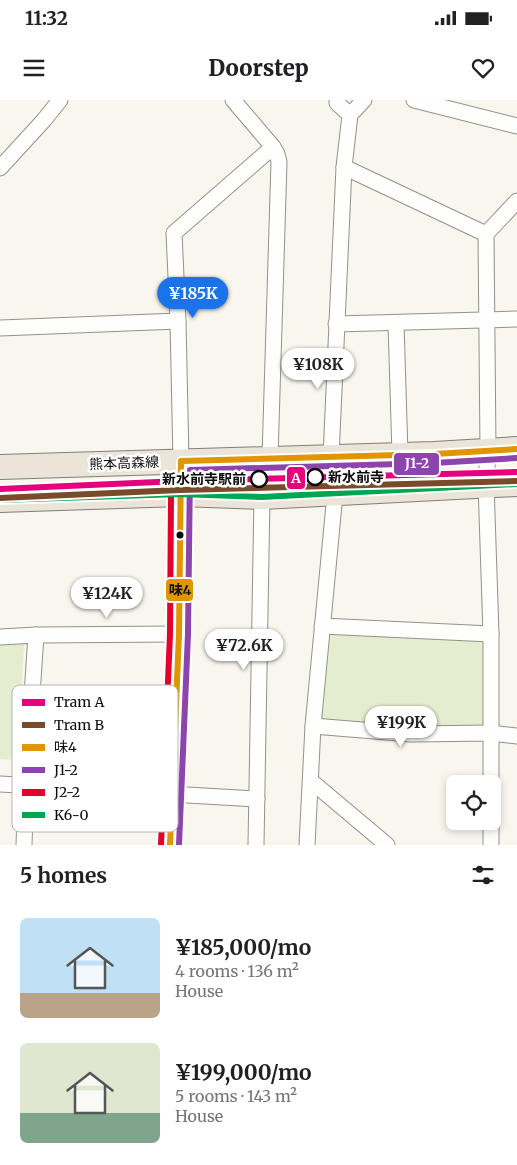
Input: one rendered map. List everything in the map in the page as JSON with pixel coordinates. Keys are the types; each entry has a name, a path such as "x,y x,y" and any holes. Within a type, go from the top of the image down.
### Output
{"main road":[{"name":"熊本高森線","path":"0,467 400,455 517,449"},
{"path":"177,685 181,461"},
{"path":"0,500 180,494 262,497 486,484 517,484"},
{"path":"170,845 171,832"}],"street":[{"path":"0,168 60,100"},
{"path":"233,100 273,147 279,162 270,458"},
{"path":"337,100 337,103 350,115"},
{"path":"331,456 344,167 350,115 364,100"},
{"path":"414,100 475,107 517,126"},
{"path":"181,461 174,233 273,147"},
{"path":"344,167 486,234"},
{"path":"491,775 491,634 486,484 488,450 486,234 517,201"},
{"path":"336,324 517,319"},
{"path":"0,328 178,321"},
{"path":"396,322 400,455"},
{"path":"307,845 313,726 335,494"},
{"path":"256,845 262,497"},
{"path":"322,626 491,634"},
{"path":"0,637 179,634"},
{"path":"33,685 36,635"},
{"path":"313,726 412,734 490,733 517,736"},
{"path":"311,781 387,845"},
{"path":"178,794 256,799"},
{"path":"491,830 491,845"},
{"path":"24,832 24,845"}],"green space":[{"path":"330,633 486,640 486,728 320,722"},
{"path":"25,635 21,685 12,685 12,760 0,759 0,637"}],"tram line":[{"name":"A","path":"0,489 180,481 517,472"},
{"name":"B","path":"0,498 180,490 517,481"}],"transit line":[{"name":"味4","path":"177,685 181,461 434,454 517,449"},
{"name":"J1-2","path":"179,845 188,634 190,470 434,463 517,458"},
{"name":"J2-2","path":"168,685 171,494 174,488 180,485 262,488 517,475"},
{"name":"K6-0","path":"0,500 180,494 262,497 517,484"},
{"name":"J2-2","path":"161,845 162,832"},
{"name":"味4","path":"170,845 171,832"}],"place":[{"name":"新水前寺","path":"315,477"},
{"name":"新水前寺駅前","path":"259,479"}]}
